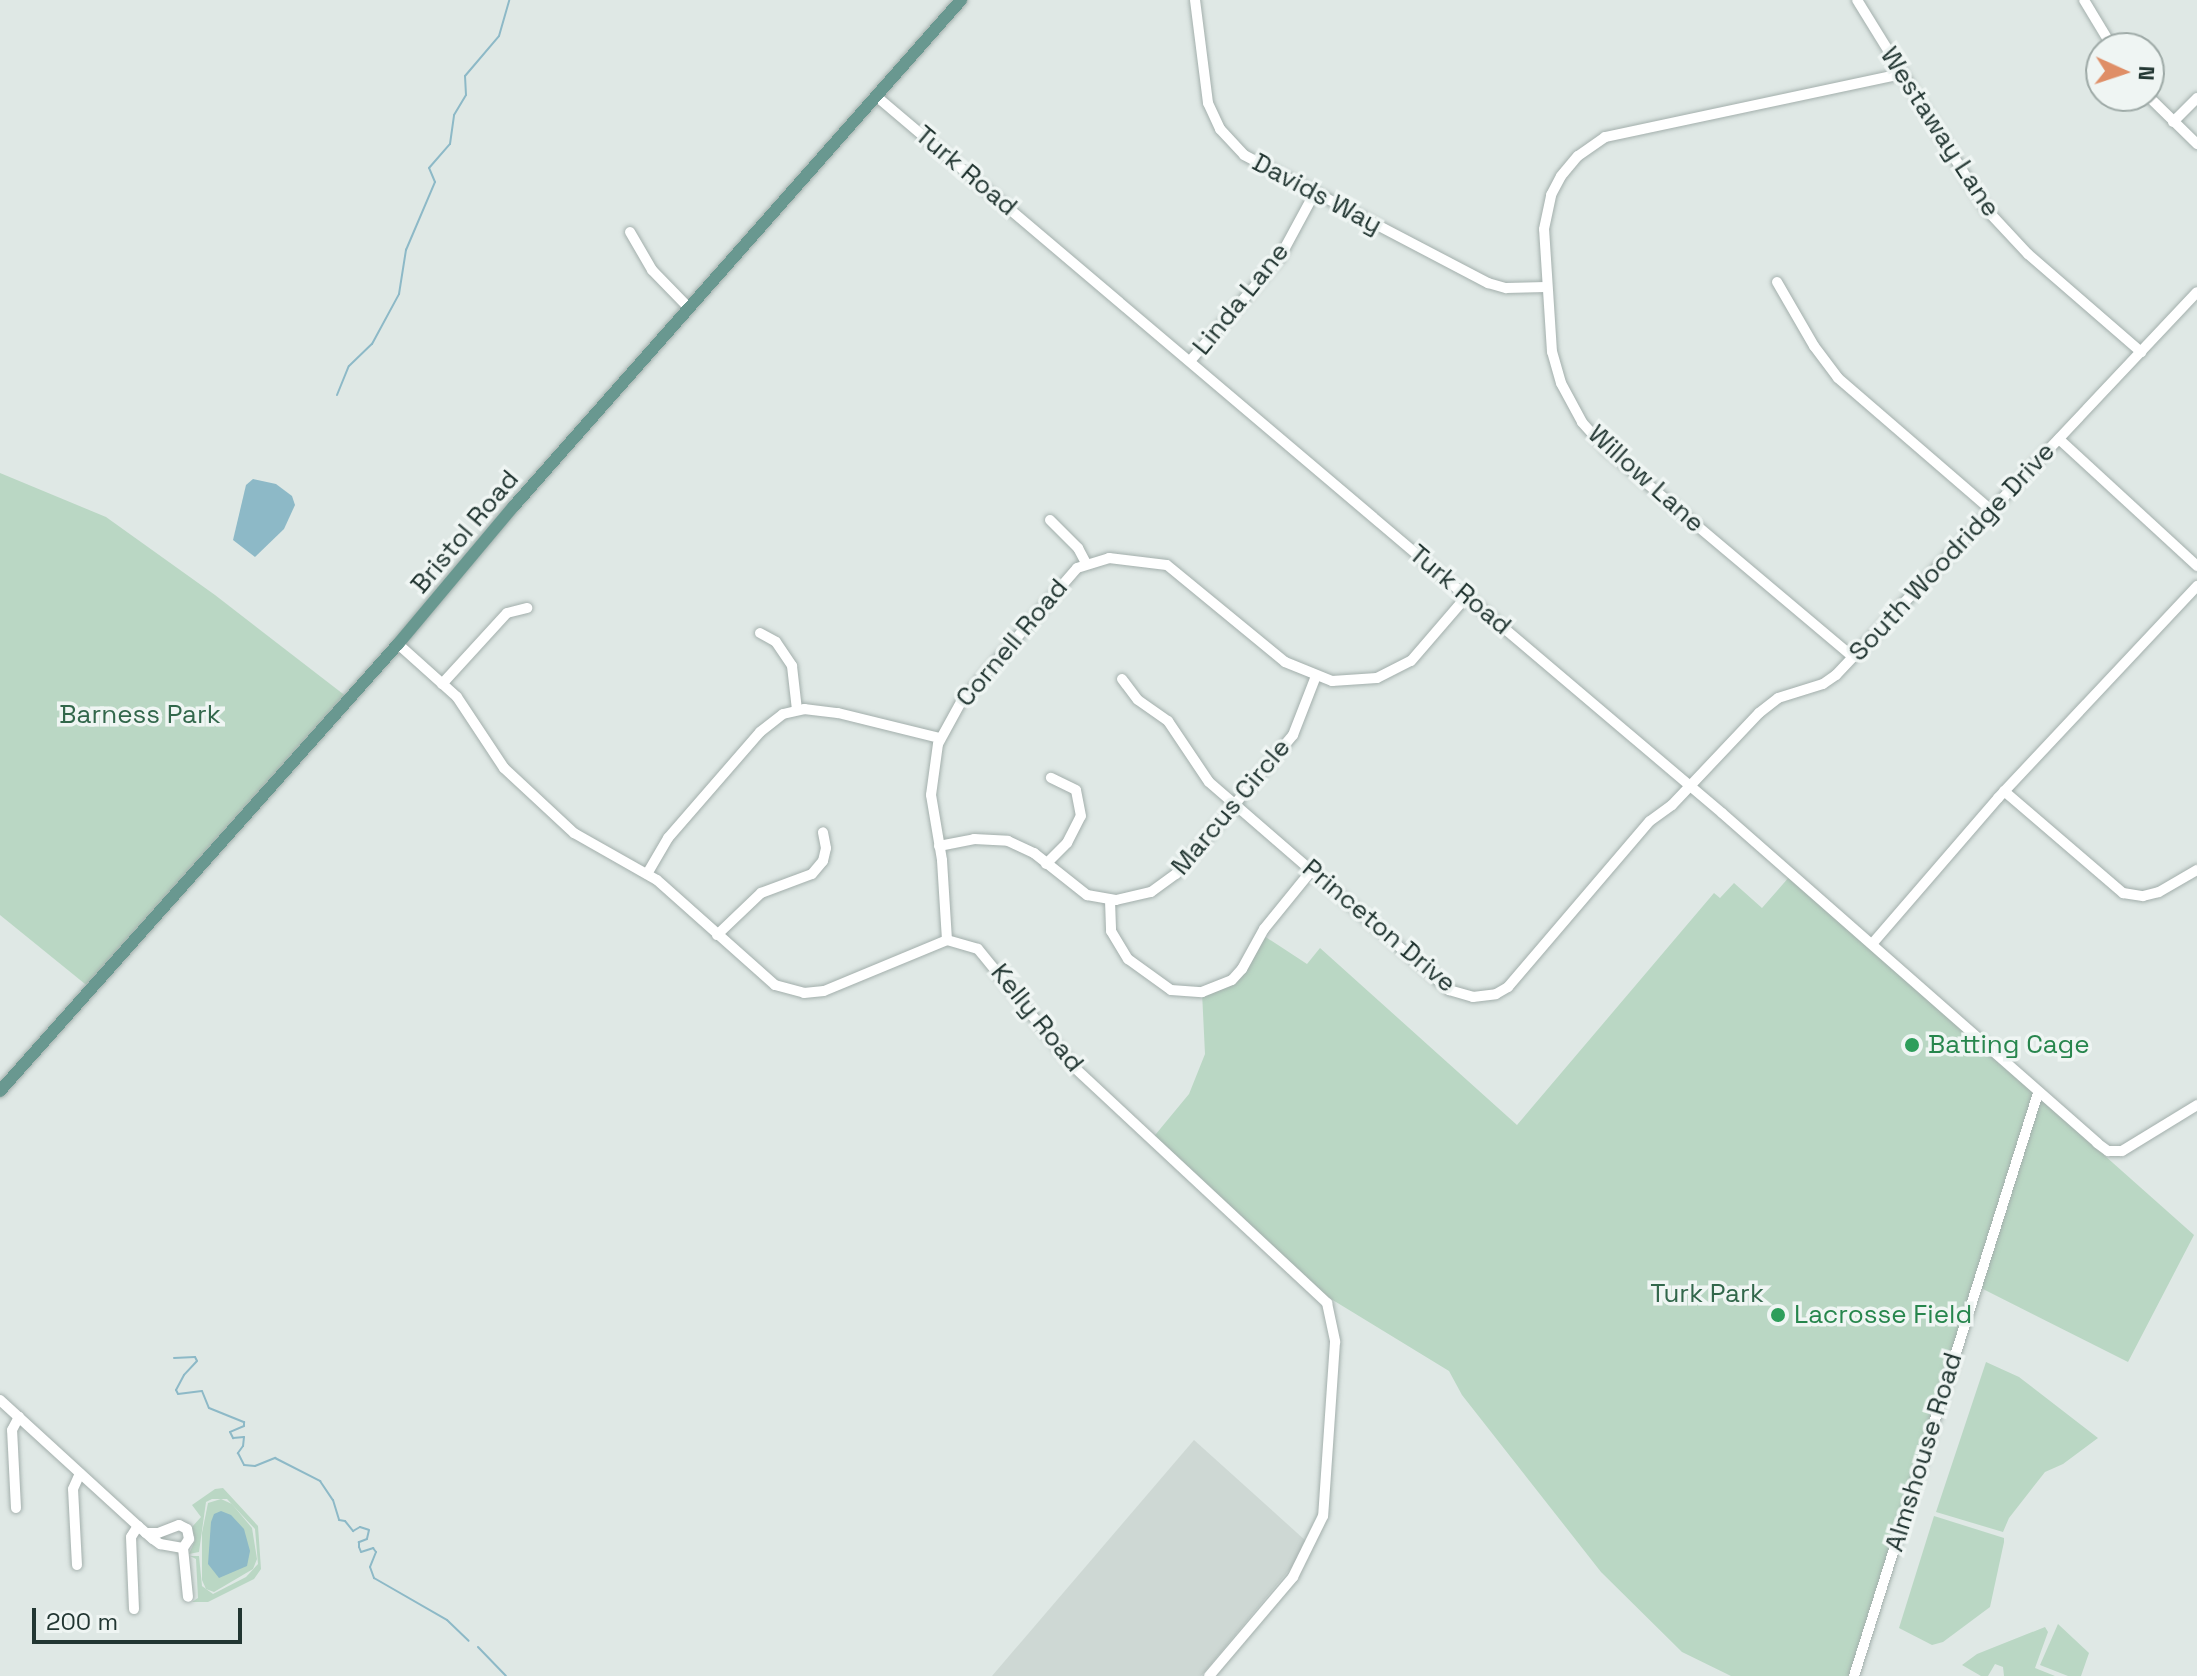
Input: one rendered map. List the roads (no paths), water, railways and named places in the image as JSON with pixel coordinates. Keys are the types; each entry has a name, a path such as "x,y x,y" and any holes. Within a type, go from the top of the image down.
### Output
{"main road":[{"name":"Bristol Road","path":"0,1091 398,644 961,0"}],"street":[{"name":"Davids Way","path":"1195,0 1204,89 1220,129 1256,164 1488,283 1506,288 1546,287"},
{"name":"Westaway Lane","path":"1857,0 1971,187 2000,226 2141,352"},
{"path":"2084,0 2103,32"},
{"name":"Willow Lane","path":"1853,657 1596,438 1575,411 1556,369 1548,335 1544,229 1551,195 1571,162 1599,140 1626,130 1902,74"},
{"name":"Turk Road","path":"876,96 1689,786 2038,1093"},
{"path":"2173,122 2197,98"},
{"path":"2163,112 2197,144"},
{"name":"Linda Lane","path":"1190,361 1280,257 1314,194"},
{"path":"630,232 652,270 689,308"},
{"path":"1777,282 1814,346 1846,387 1991,510"},
{"name":"South Woodridge Drive","path":"1689,786 1771,703 1785,695 1823,684 1853,657 2197,292"},
{"path":"2059,439 2197,566"},
{"path":"1050,520 1078,548 1086,563"},
{"name":"Cornell Road","path":"947,940 931,795 934,758 940,738 961,702 1069,576 1086,563 1109,558 1167,565 1273,653 1316,676 1342,682 1389,673 1419,655 1467,596"},
{"path":"1872,944 2004,791 2197,586"},
{"path":"442,684 507,613 527,608"},
{"path":"760,633 776,642 792,666 797,710"},
{"path":"398,644 463,705 496,757 514,778 574,833 647,874 767,981 804,993 832,989 947,940"},
{"name":"Marcus Circle","path":"1110,900 1137,897 1165,884 1293,735 1316,676"},
{"name":"Princeton Drive","path":"1122,679 1138,700 1168,721 1201,773 1235,804 1449,990 1473,997 1496,994 1508,987 1645,827 1689,786"},
{"path":"647,874 668,838 760,732 775,719 797,710 838,713 940,738"},
{"path":"1046,864 1067,843 1081,816 1076,790 1070,784 1051,778"},
{"path":"2004,791 2106,882 2123,893 2143,896 2159,892 2197,870"},
{"path":"717,935 761,893 812,874 823,861 826,848 823,832"},
{"path":"939,846 966,840 1008,841 1025,848 1087,895 1110,900 1111,931 1128,959 1171,990 1202,992 1232,980 1242,969 1264,929 1312,870"},
{"name":"Kelly Road","path":"947,940 972,946 985,956 1075,1068 1318,1291 1331,1311 1335,1342 1325,1505 1320,1527 1293,1577 1209,1676"},
{"path":"2038,1093 2108,1151 2122,1151 2197,1105"},
{"name":"Almshouse Road","path":"1854,1676 2038,1093"},
{"path":"0,1400 142,1530 165,1546 183,1548"},
{"path":"16,1508 12,1429 19,1417"},
{"path":"77,1565 73,1489 80,1473"},
{"path":"134,1609 131,1539 142,1530 182,1525 189,1537 183,1548 188,1597"}],"water":[{"path":"253,479 276,484 292,496 295,505 284,529 255,557 233,540 246,485"},
{"path":"221,1511 231,1515 244,1529 250,1551 247,1566 219,1578 208,1564 211,1522 214,1514"}],"waterway":[{"path":"337,395 349,366 372,344 399,294 406,250 435,182 429,168 450,144 454,115 466,95 465,76 499,36 509,0"},
{"path":"174,1358 195,1357 197,1361 184,1375 176,1390 178,1394 202,1391 209,1408 244,1422 244,1426 230,1432 233,1438 244,1437 238,1453 244,1465 255,1466 275,1458 320,1481 333,1500 339,1520 345,1521 353,1531 360,1527 369,1530 367,1539 359,1542 359,1547 361,1552 373,1548 376,1552 370,1567 374,1578 447,1620 469,1641"},
{"path":"478,1647 506,1676"}],"place":[{"name":"Batting Cage","path":"1912,1045"},
{"name":"Lacrosse Field","path":"1778,1315"}],"park label":[{"name":"Barness Park","path":"140,715"},
{"name":"Turk Park","path":"1707,1294"}]}
